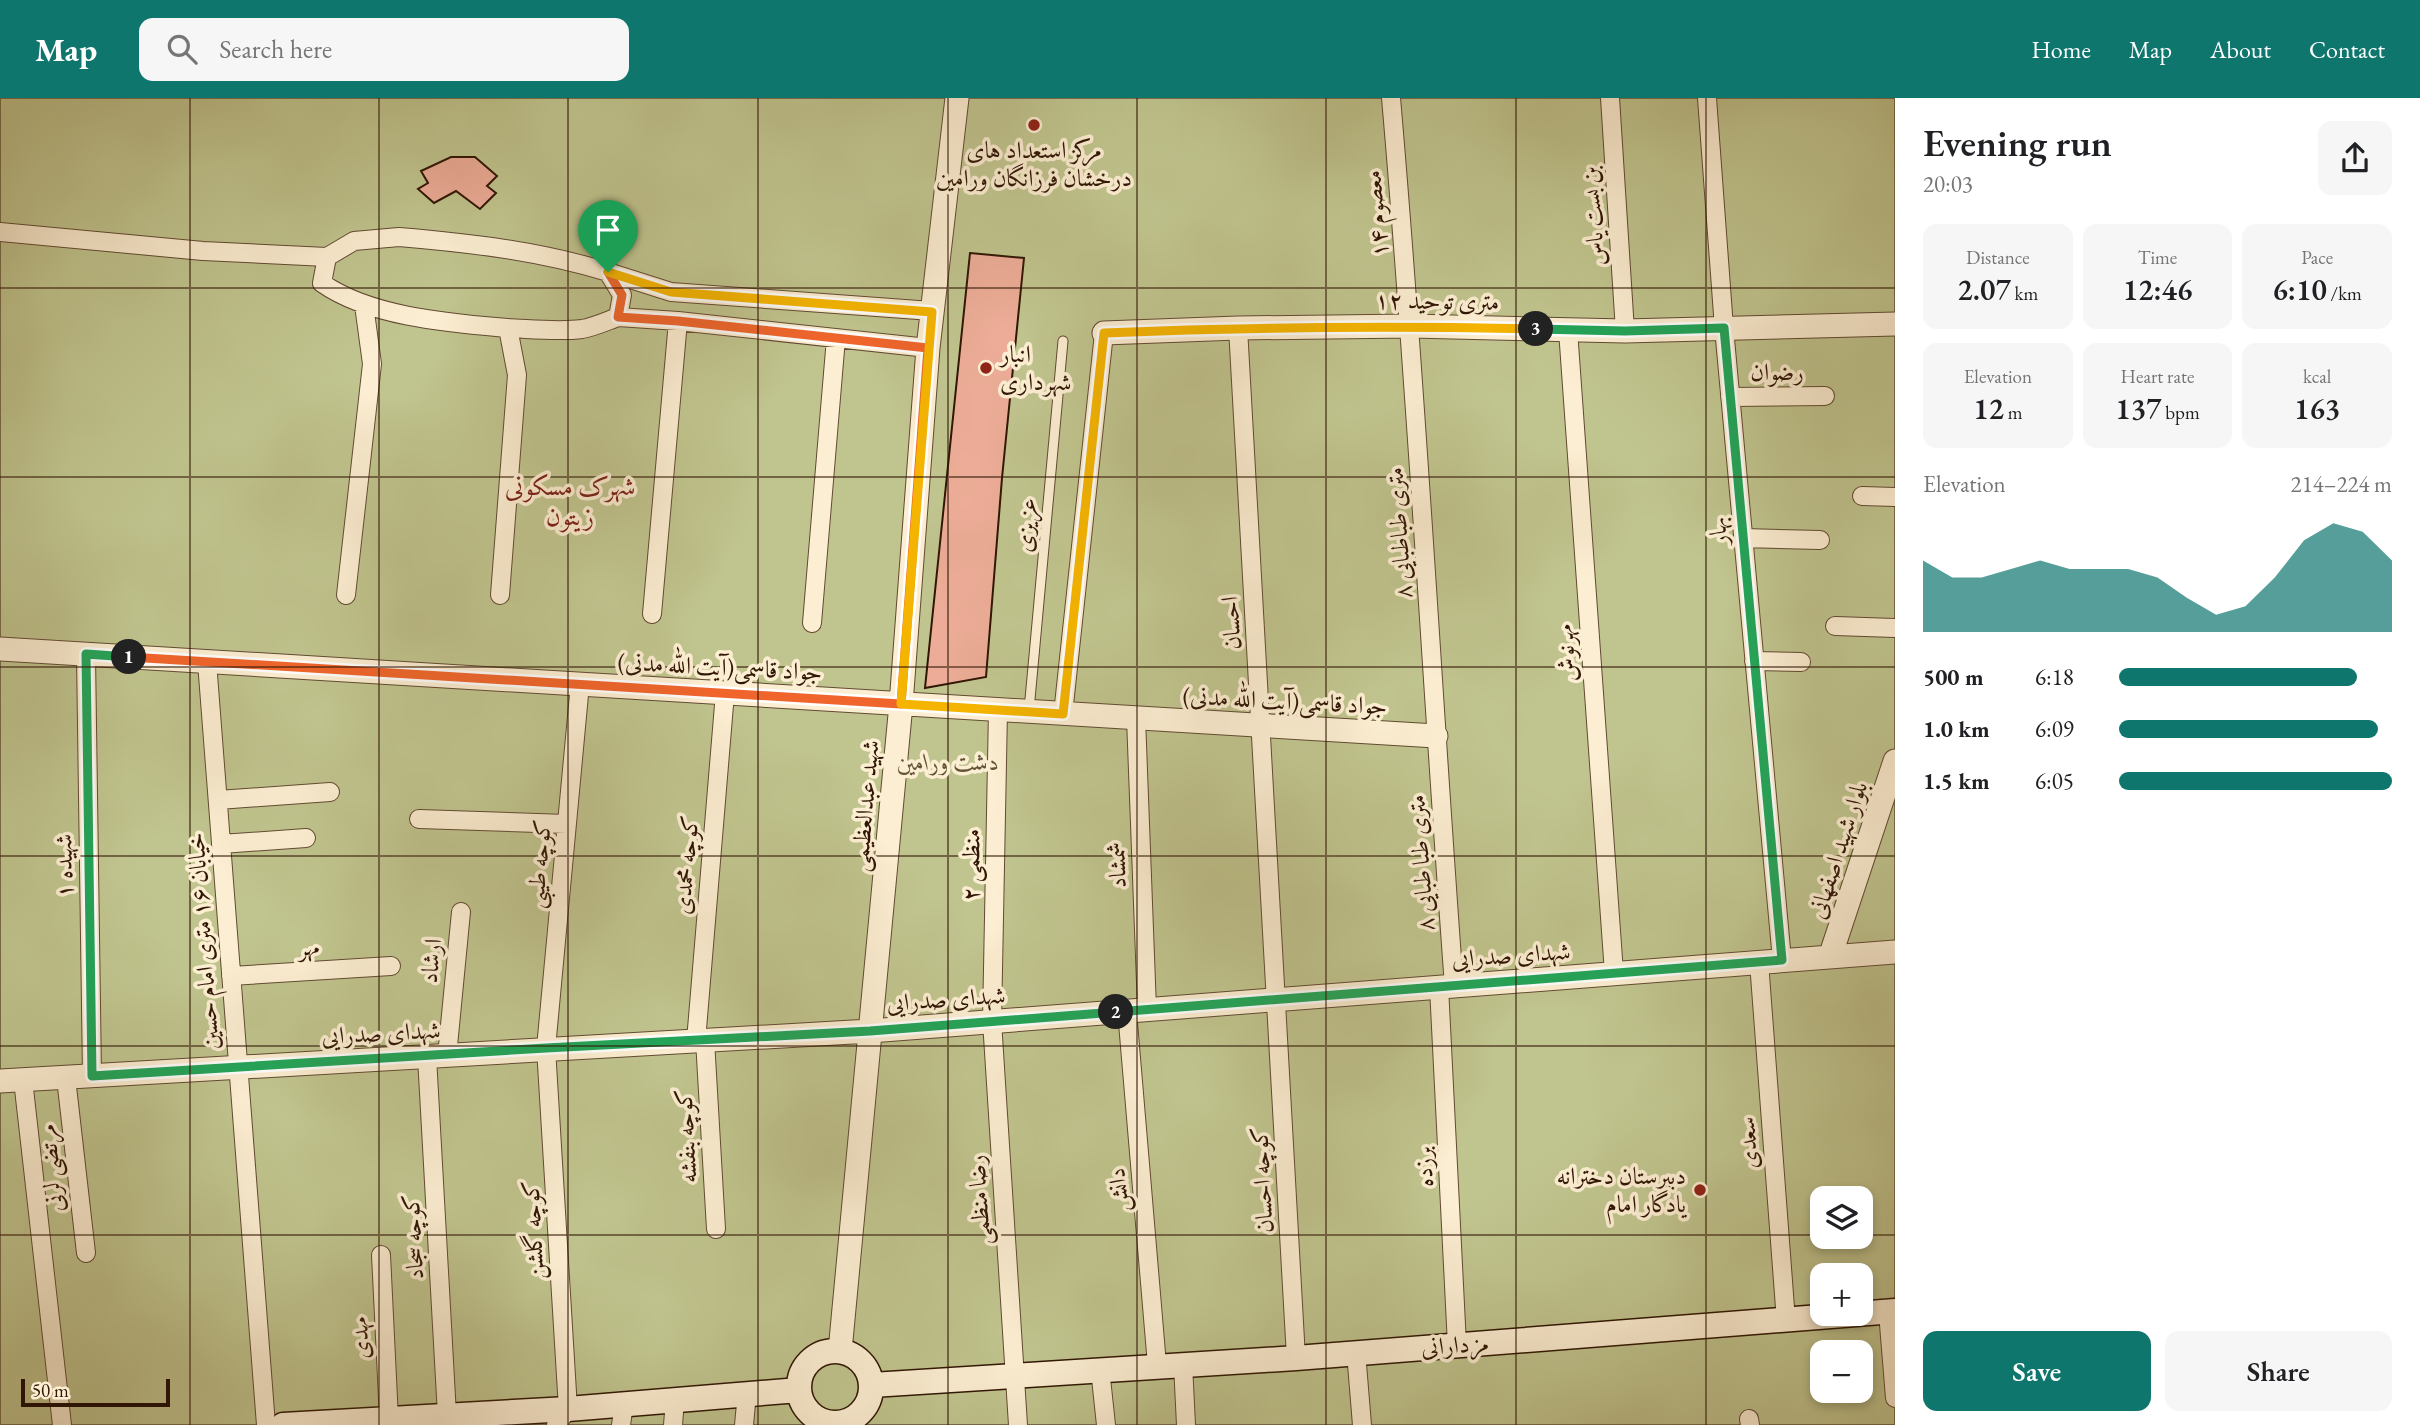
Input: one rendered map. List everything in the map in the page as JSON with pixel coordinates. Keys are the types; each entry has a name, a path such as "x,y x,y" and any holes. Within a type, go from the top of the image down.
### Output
{"main road":[{"name":"مزدارانی","path":"872,1385 1296,1358 1892,1312"},
{"path":"833,1350 847,1352 859,1360 868,1371 872,1385 870,1399 863,1412 852,1420 838,1424 824,1422 811,1415 802,1404 799,1390 800,1376 808,1363 819,1354 833,1350"},
{"path":"283,1425 388,1419 442,1420 623,1414 675,1399 799,1390"}],"street":[{"name":"شهید عبدالعظیمی","path":"840,1351 901,704 928,348 957,98"},
{"name":"۱۴ معصوم","path":"1391,98 1411,326"},
{"name":"بن بست یاس","path":"1610,98 1625,331"},
{"name":"بهار","path":"1707,98 1724,328 1755,661 1770,961"},
{"path":"0,232 202,251 327,257 354,241 399,237 489,245 567,259 671,292 932,312"},
{"path":"327,257 322,283 335,293 364,305 449,323 540,330 584,329 618,317 928,348"},
{"path":"608,272 622,295 618,317"},
{"path":"346,595 372,364 364,305"},
{"path":"652,614 678,321"},
{"name":"۱۲ متری توحید","path":"1104,333 1411,326 1625,331 1895,324"},
{"name":"۸ متری طباطبایی","path":"1411,326 1436,736"},
{"path":"500,595 517,374 508,328"},
{"name":"احسان","path":"1238,328 1277,999"},
{"name":"مهرنوش","path":"1568,330 1614,973"},
{"path":"1063,714 1104,333"},
{"path":"812,623 836,338"},
{"name":"رضوان","path":"1730,397 1825,396"},
{"path":"1862,496 1895,497"},
{"path":"1743,538 1820,540"},
{"path":"1835,626 1895,628"},
{"name":"جواد قاسمی(آیت الله مدنی)","path":"0,649 1436,736"},
{"name":"شهیده ۱","path":"86,654 92,1076"},
{"path":"1755,661 1801,662"},
{"name":"خیابان ۱۶ متری امام حسین","path":"207,662 266,1425"},
{"name":"کوچه طیبی","path":"546,1048 580,684"},
{"name":"کوچه محمدی","path":"701,1041 725,693"},
{"name":"منظمی ۲","path":"992,1021 998,710"},
{"name":"شمشاد","path":"1136,718 1137,1010"},
{"name":"۸ متری طبا طبایی","path":"1436,736 1447,986"},
{"name":"بلوار شهید اصفهانی","path":"1830,957 1895,761"},
{"path":"218,800 330,792"},
{"path":"419,819 567,824"},
{"path":"221,844 306,838"},
{"name":"ارشاد","path":"437,1056 461,912"},
{"name":"شهدای صدرایی","path":"11,1080 870,1031 1895,951"},
{"name":"سعدی","path":"1770,961 1786,1321"},
{"name":"مهر","path":"230,976 391,967"},
{"name":"برزده","path":"1447,986 1457,1345"},
{"name":"کوچه احسان","path":"1277,999 1296,1358"},
{"name":"دانش","path":"1137,1010 1157,1366"},
{"name":"رضا منظمی","path":"992,1021 1017,1425"},
{"name":"کوچه بنفشه","path":"701,1041 716,1229"},
{"name":"کوچه گلشن","path":"546,1048 562,1417"},
{"name":"کوچه سجاد","path":"437,1056 442,1420"},
{"name":"مرتضی لرنی","path":"66,1078 86,1253"},
{"path":"11,1080 62,1425"},
{"name":"مهدی","path":"381,1255 388,1419"},
{"path":"1892,1312 1895,1398"},
{"path":"1356,1352 1362,1425"},
{"path":"1183,1364 1186,1425"},
{"path":"1100,1369 1105,1425"},
{"path":"744,1425 747,1393"},
{"path":"673,1425 675,1399"}],"lane":[{"name":"عزیزی","path":"1028,712 1063,341"}],"green space":[{"name":"دشت ورامین","path":"0,98 1895,98 1895,1425 0,1425"}],"building":[{"path":"451,157 475,157 497,176 487,186 496,193 480,209 456,191 434,203 418,189 428,183 421,171"},
{"name":"انبار شهرداری","path":"970,253 1024,258 986,677 925,688"}],"place":[{"name":"مرکز استعداد های درخشان فرزانگان ورامین","path":"1034,125"},
{"name":"انبار شهرداری","path":"986,368"},
{"name":"دبیرستان دخترانه یادگار امام","path":"1700,1190"}],"district":[{"name":"شهرک مسکونی زیتون","path":"570,501"}],"route":[{"path":"608,272 622,295 618,317 928,348 901,704 86,654 92,1076 870,1031 1782,960 1724,328 1625,331 1411,326 1104,333 1063,714 901,704 932,312 671,292 608,272"}]}
